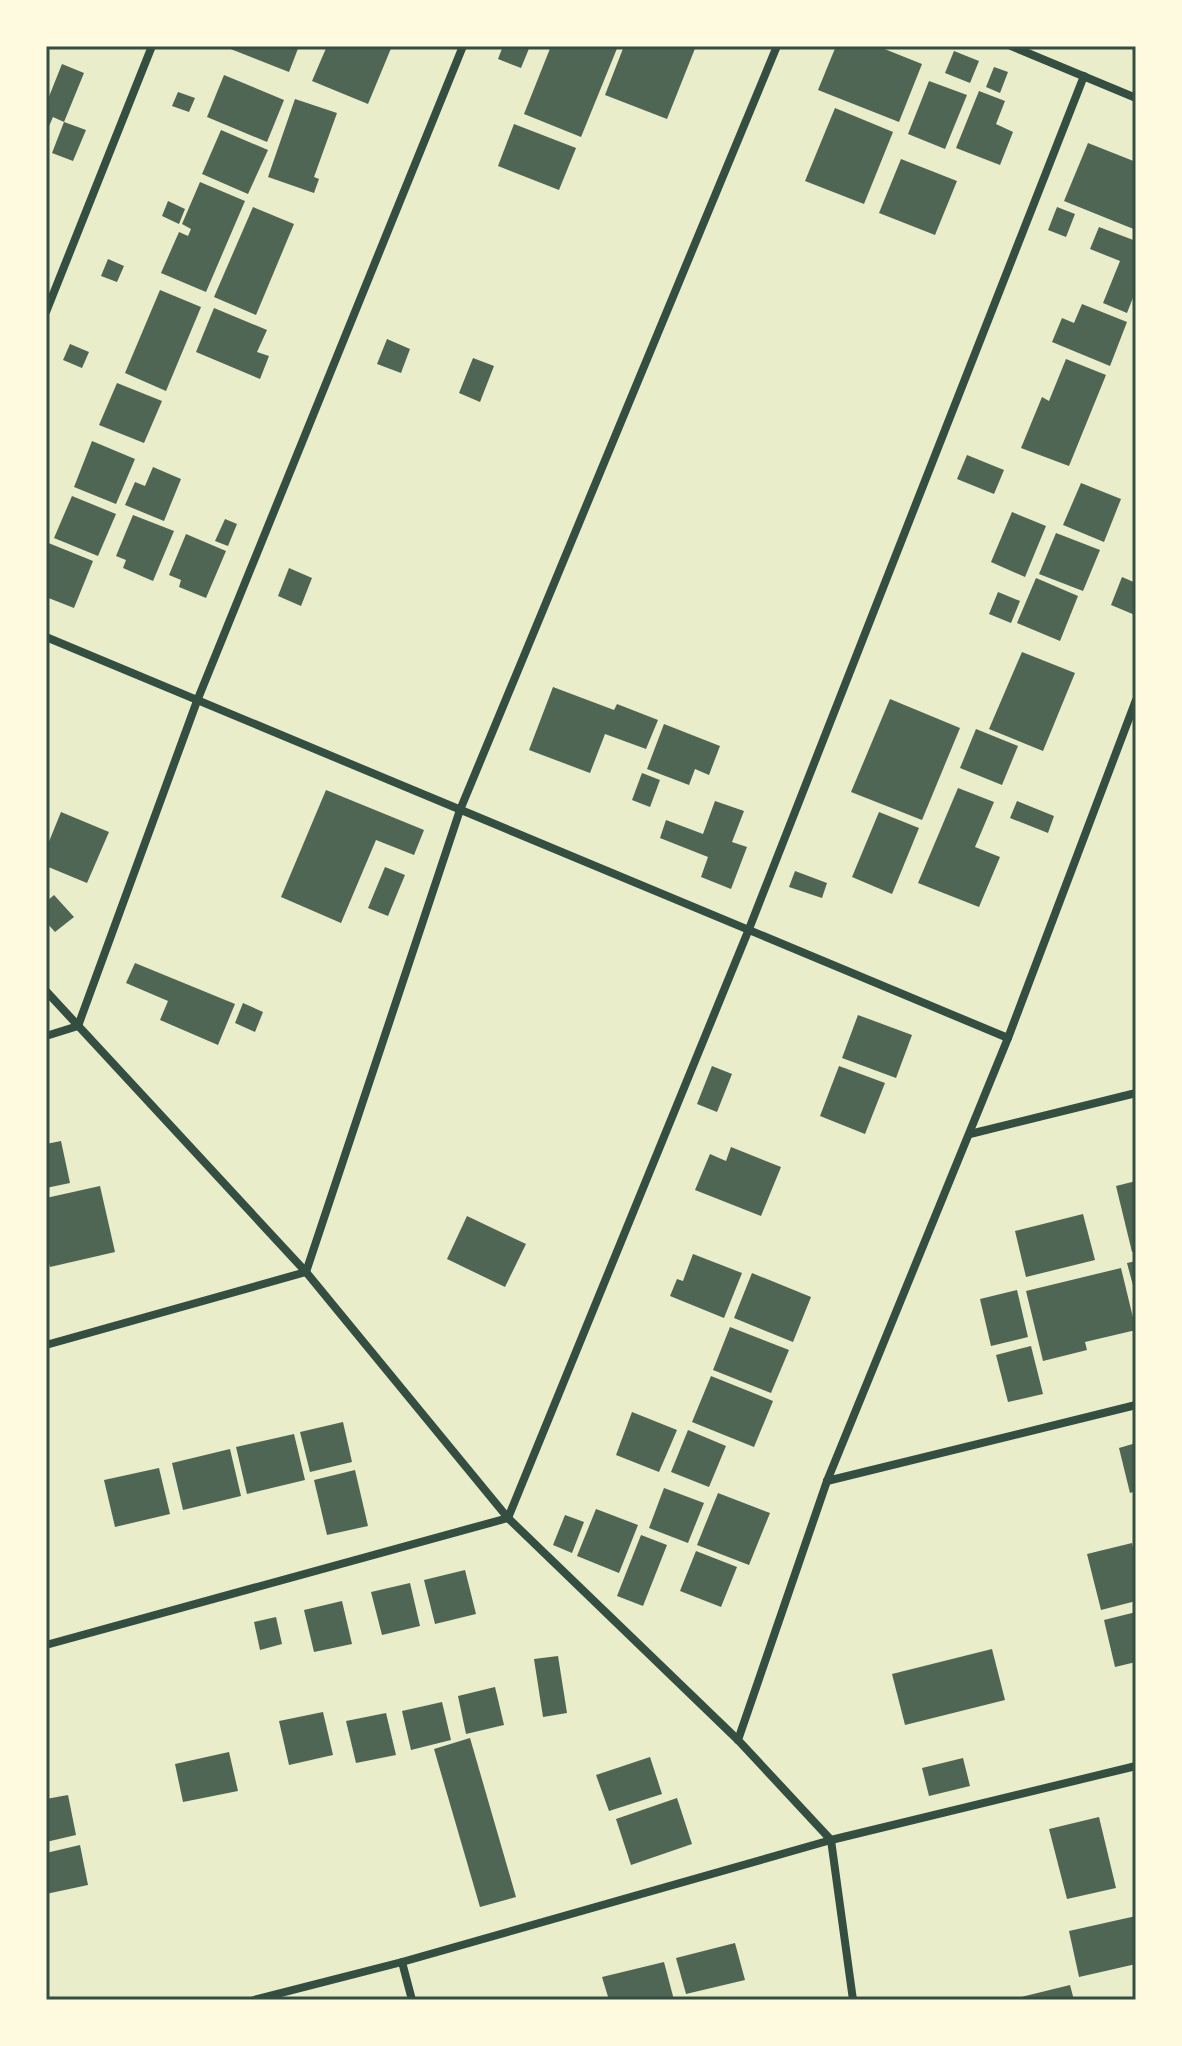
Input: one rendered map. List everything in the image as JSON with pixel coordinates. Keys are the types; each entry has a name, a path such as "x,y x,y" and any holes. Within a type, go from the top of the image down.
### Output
{"street":[{"path":"46,312 152,46"},
{"path":"78,1026 197,701 463,46"},
{"path":"306,1272 460,810 777,46"},
{"path":"1011,46 1136,98"},
{"path":"508,1518 749,929 1084,76"},
{"path":"46,637 1008,1038"},
{"path":"738,1740 827,1481 1008,1038 1136,700"},
{"path":"46,991 306,1272 508,1518 738,1740 831,1840 853,2000"},
{"path":"46,1036 78,1026"},
{"path":"970,1134 1136,1093"},
{"path":"46,1345 306,1272"},
{"path":"827,1481 1136,1405"},
{"path":"46,1645 508,1518"},
{"path":"254,2000 402,1962 831,1840 1136,1766"},
{"path":"402,1962 412,2000"}],"building":[{"path":"223,46 299,46 289,72"},
{"path":"327,46 392,46 368,104 312,81"},
{"path":"503,46 530,46 521,68 498,59"},
{"path":"551,46 618,46 581,137 524,114"},
{"path":"624,46 696,46 667,119 605,95"},
{"path":"836,46 877,46 922,64 899,122 818,90"},
{"path":"954,51 979,61 970,83 945,73"},
{"path":"62,64 84,73 64,122 53,117 46,133 46,104"},
{"path":"994,67 1008,72 1000,93 986,87"},
{"path":"224,75 284,100 267,142 207,117"},
{"path":"929,81 967,95 945,149 908,134"},
{"path":"979,91 1005,101 996,124 1013,132 1000,165 956,148"},
{"path":"178,92 195,98 189,112 172,106"},
{"path":"295,99 337,113 314,177 319,179 314,193 268,177"},
{"path":"835,108 893,132 864,204 805,181"},
{"path":"64,122 86,130 73,161 52,153"},
{"path":"514,124 576,148 559,190 498,166"},
{"path":"221,130 268,150 248,194 202,174"},
{"path":"1088,143 1136,162 1136,230 1064,201"},
{"path":"901,159 957,181 935,235 879,213"},
{"path":"200,182 245,201 206,292 161,273 179,232 188,236 191,229 182,224"},
{"path":"168,201 185,209 179,224 162,216"},
{"path":"253,207 294,224 256,315 214,297"},
{"path":"1057,207 1075,214 1066,237 1048,230"},
{"path":"1099,227 1136,241 1136,290 1127,313 1103,303 1120,261 1090,249"},
{"path":"108,259 124,266 117,282 101,276"},
{"path":"160,290 201,307 166,391 125,373"},
{"path":"1082,304 1127,322 1110,366 1052,342 1062,318 1074,323"},
{"path":"214,308 267,330 257,352 269,356 260,379 196,352"},
{"path":"387,339 410,349 401,373 377,364"},
{"path":"70,344 89,352 82,368 63,360"},
{"path":"473,358 494,366 480,402 459,393"},
{"path":"1066,359 1106,375 1069,466 1021,448 1042,397 1049,401"},
{"path":"117,383 162,401 144,443 99,425"},
{"path":"92,441 135,459 116,504 74,487"},
{"path":"967,455 1004,470 994,494 957,479"},
{"path":"153,467 181,479 164,521 125,505 135,482 145,486"},
{"path":"1081,483 1121,499 1104,542 1063,525"},
{"path":"72,496 116,514 98,556 54,538"},
{"path":"1012,512 1046,526 1025,577 991,562"},
{"path":"133,515 174,531 153,581 123,568 126,560 116,556"},
{"path":"225,519 237,524 228,546 215,541"},
{"path":"1056,533 1100,550 1083,591 1039,574"},
{"path":"186,534 226,551 206,598 179,587 181,580 169,575"},
{"path":"46,542 93,561 74,608 46,597"},
{"path":"289,568 312,578 301,606 278,596"},
{"path":"1122,577 1136,583 1135,615 1111,605"},
{"path":"1036,578 1078,596 1060,641 1017,623"},
{"path":"998,592 1020,601 1011,623 989,614"},
{"path":"1022,652 1075,673 1043,751 989,729"},
{"path":"553,687 614,710 617,704 658,720 646,749 605,734 590,773 529,750"},
{"path":"890,699 960,728 922,820 851,792"},
{"path":"664,724 720,746 709,775 695,769 689,785 647,769"},
{"path":"976,729 1018,746 1002,785 960,768"},
{"path":"642,773 660,780 650,807 632,800"},
{"path":"958,788 994,802 975,847 1000,857 979,907 918,883"},
{"path":"326,790 424,830 414,855 376,840 341,923 281,897"},
{"path":"715,801 744,811 732,842 747,847 731,889 701,877 708,857 660,838 666,820 703,834"},
{"path":"1017,801 1054,816 1048,833 1010,818"},
{"path":"61,812 109,832 87,883 46,866 46,849"},
{"path":"879,812 919,828 892,894 852,877"},
{"path":"385,867 405,875 388,916 368,908"},
{"path":"795,871 827,883 822,898 789,887"},
{"path":"54,895 74,917 55,932 46,922 46,902"},
{"path":"135,963 235,1004 218,1045 160,1020 168,1001 126,983"},
{"path":"243,1003 263,1012 255,1032 235,1023"},
{"path":"858,1015 912,1035 896,1078 842,1058"},
{"path":"712,1066 732,1074 717,1112 697,1104"},
{"path":"839,1066 885,1083 865,1134 820,1116"},
{"path":"61,1141 70,1183 46,1188 46,1144"},
{"path":"731,1147 781,1167 761,1216 695,1190 710,1154 726,1161"},
{"path":"1136,1181 1136,1251 1132,1252 1116,1186"},
{"path":"100,1186 115,1252 50,1267 46,1250 46,1198"},
{"path":"1083,1214 1095,1260 1026,1277 1015,1231"},
{"path":"467,1216 526,1244 505,1287 447,1259"},
{"path":"693,1254 742,1273 724,1318 670,1296 677,1279 683,1281"},
{"path":"1136,1261 1136,1293 1135,1293 1127,1263"},
{"path":"1121,1268 1136,1330 1085,1342 1087,1350 1043,1361 1026,1291"},
{"path":"752,1273 811,1297 793,1342 734,1318"},
{"path":"1017,1290 1028,1337 991,1346 980,1299"},
{"path":"730,1327 789,1350 771,1393 713,1370"},
{"path":"1031,1346 1043,1394 1008,1402 996,1355"},
{"path":"711,1376 773,1401 754,1447 692,1422"},
{"path":"632,1412 677,1430 659,1472 616,1455"},
{"path":"343,1422 352,1462 310,1472 300,1432"},
{"path":"688,1430 726,1446 709,1487 671,1472"},
{"path":"294,1434 305,1480 247,1494 236,1447"},
{"path":"1136,1443 1136,1491 1130,1493 1119,1448"},
{"path":"230,1449 241,1496 183,1510 172,1463"},
{"path":"159,1468 170,1514 115,1527 104,1480"},
{"path":"355,1470 368,1526 327,1535 314,1480"},
{"path":"664,1488 704,1503 688,1543 649,1528"},
{"path":"718,1493 770,1513 749,1565 697,1545"},
{"path":"596,1509 638,1525 619,1573 577,1556"},
{"path":"565,1515 584,1522 572,1553 553,1545"},
{"path":"641,1535 667,1545 643,1606 617,1596"},
{"path":"1132,1543 1136,1561 1136,1601 1101,1610 1087,1554"},
{"path":"696,1551 737,1567 721,1607 680,1591"},
{"path":"465,1570 476,1614 435,1624 424,1580"},
{"path":"410,1583 420,1626 382,1635 371,1592"},
{"path":"342,1601 352,1644 314,1652 304,1610"},
{"path":"1136,1612 1136,1662 1115,1667 1104,1620"},
{"path":"276,1617 282,1644 260,1650 254,1622"},
{"path":"992,1649 1005,1700 905,1725 892,1674"},
{"path":"558,1656 567,1713 543,1717 534,1659"},
{"path":"495,1687 504,1725 466,1734 458,1696"},
{"path":"442,1702 451,1740 411,1750 402,1711"},
{"path":"323,1712 333,1755 289,1765 279,1721"},
{"path":"386,1713 396,1755 356,1763 346,1721"},
{"path":"470,1738 516,1897 480,1907 434,1749"},
{"path":"229,1752 238,1791 183,1802 175,1764"},
{"path":"650,1757 662,1794 609,1811 596,1775"},
{"path":"963,1758 970,1786 929,1796 922,1768"},
{"path":"68,1795 76,1835 46,1842 46,1799"},
{"path":"677,1798 692,1844 631,1865 616,1819"},
{"path":"1099,1817 1116,1888 1067,1899 1049,1829"},
{"path":"80,1845 88,1885 46,1894 46,1853"},
{"path":"1136,1916 1136,1964 1079,1977 1069,1931"},
{"path":"735,1943 745,1980 686,1994 676,1958"},
{"path":"664,1962 674,2000 609,2000 602,1977"},
{"path":"1070,1985 1074,2000 1013,2000 1013,1999"}]}
